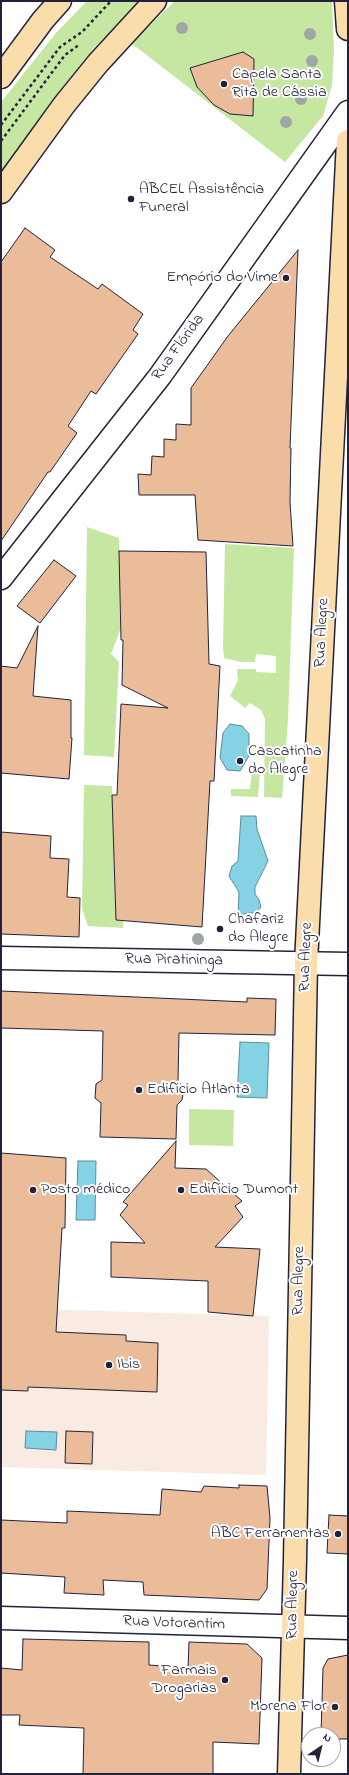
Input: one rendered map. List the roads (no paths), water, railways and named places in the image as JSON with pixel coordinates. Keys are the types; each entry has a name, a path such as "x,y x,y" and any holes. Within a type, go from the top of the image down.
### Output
{"main road":[{"path":"1,77 43,20 60,1"},
{"path":"1,192 64,105 98,63 155,1"},
{"path":"346,1 348,29"},
{"name":"Rua Alegre","path":"289,1774 294,1628 306,963 348,141"}],"street":[{"name":"Rua Flórida","path":"1,578 160,376 348,112"},
{"name":"Rua Piratininga","path":"1,958 348,964"},
{"name":"Rua Votorantim","path":"1,1618 294,1628 348,1628"}],"water":[{"path":"230,724 242,726 249,734 249,756 240,771 227,770 220,758 223,733"},
{"path":"241,816 256,816 257,829 268,861 255,887 255,894 261,907 257,912 238,915 239,892 229,876 232,866 238,861"},
{"path":"240,1042 269,1043 267,1098 237,1097"},
{"path":"78,1161 96,1161 95,1220 76,1220"},
{"path":"26,1431 57,1432 56,1450 25,1448"}],"place":[{"name":"Capela Santa Rita de Cássia","path":"224,84"},
{"name":"ABCEL Assistência Funeral","path":"131,199"},
{"name":"Empório do Vime","path":"286,278"},
{"name":"Cascatinha do Alegre","path":"240,761"},
{"name":"Chafariz do Alegre","path":"220,929"},
{"name":"Edifício Atlanta","path":"139,1090"},
{"name":"Posto médico","path":"33,1190"},
{"name":"Edifício Dumont","path":"181,1190"},
{"name":"Ibis","path":"109,1365"},
{"name":"ABC Ferramentas","path":"338,1534"},
{"name":"Farmais Drogarias","path":"225,1680"},
{"name":"Morena Flor","path":"335,1707"}]}
